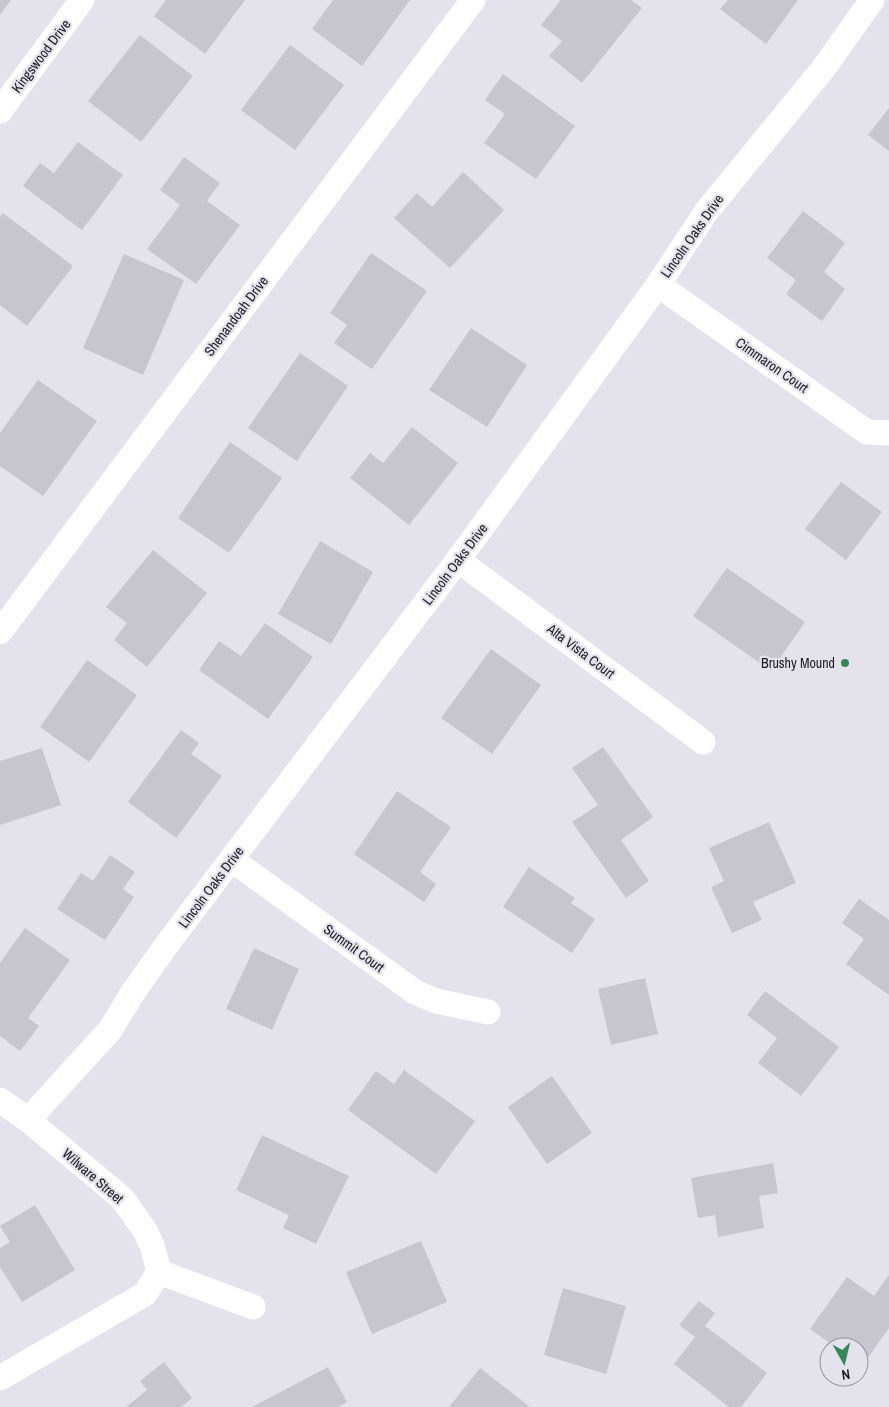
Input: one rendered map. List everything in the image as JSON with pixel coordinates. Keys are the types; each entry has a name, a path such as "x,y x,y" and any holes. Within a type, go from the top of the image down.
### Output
{"street":[{"name":"Kingswood Drive","path":"0,111 82,0"},
{"name":"Shenandoah Drive","path":"0,632 473,0"},
{"name":"Lincoln Oaks Drive","path":"28,1120 110,1030 132,994 166,947 458,560 658,285 706,212 823,69 872,0"},
{"name":"Cimmaron Court","path":"658,285 867,432 889,433"},
{"name":"Alta Vista Court","path":"458,560 703,742"},
{"name":"Summit Court","path":"232,860 415,992 436,1001 488,1012"},
{"name":"Wilware Street","path":"0,1100 28,1120 122,1198 144,1229 152,1245 159,1272"},
{"path":"0,1378 145,1294 159,1272 253,1307"}],"building":[{"path":"0,0 11,0 0,15"},
{"path":"166,0 245,0 205,54 154,16"},
{"path":"333,0 410,0 362,66 312,29"},
{"path":"561,0 631,0 642,8 582,83 549,56 562,41 541,25"},
{"path":"728,0 798,0 766,44 720,9"},
{"path":"140,35 193,76 141,142 88,101"},
{"path":"290,45 344,85 295,150 241,110"},
{"path":"503,74 575,126 536,179 484,143 505,114 485,100"},
{"path":"889,108 889,151 868,135"},
{"path":"78,142 123,175 82,230 23,186 40,163 54,173"},
{"path":"184,157 220,183 207,201 240,225 196,284 147,249 180,205 160,190"},
{"path":"463,172 504,210 450,268 394,218 417,193 432,207"},
{"path":"803,211 845,243 824,272 845,289 822,321 786,294 796,280 767,258"},
{"path":"3,213 73,266 27,326 0,305 0,217"},
{"path":"371,253 427,291 372,369 334,343 347,325 330,313"},
{"path":"124,254 184,280 143,375 83,348"},
{"path":"471,328 527,365 487,427 429,390"},
{"path":"300,353 348,386 297,461 248,428"},
{"path":"38,380 97,421 43,496 0,466 0,433"},
{"path":"412,427 458,463 409,525 350,478 370,453 383,463"},
{"path":"230,442 282,478 229,553 178,518"},
{"path":"841,482 882,512 846,560 805,529"},
{"path":"320,541 373,572 331,644 278,614"},
{"path":"153,550 207,593 147,667 114,640 127,623 106,607"},
{"path":"727,568 805,622 771,671 693,616"},
{"path":"265,623 313,657 268,719 199,670 219,641 241,656"},
{"path":"491,649 541,685 492,754 441,718"},
{"path":"87,660 137,695 89,762 40,727"},
{"path":"181,730 199,743 191,754 222,776 176,838 128,802"},
{"path":"603,747 653,817 621,840 649,881 626,898 572,822 598,805 572,768"},
{"path":"42,748 61,805 0,825 0,761"},
{"path":"397,791 451,827 420,872 436,884 424,902 354,854"},
{"path":"769,822 796,883 753,902 762,920 732,933 711,887 724,881 709,848"},
{"path":"110,855 135,872 123,889 134,897 105,940 57,909 81,873 93,881"},
{"path":"529,867 575,898 571,903 595,919 572,953 503,907"},
{"path":"859,899 889,920 889,995 846,964 864,939 842,923"},
{"path":"25,928 70,960 28,1018 39,1026 20,1051 0,1036 0,963"},
{"path":"254,948 299,969 272,1030 226,1009"},
{"path":"645,978 658,1034 611,1045 598,989"},
{"path":"765,991 839,1047 801,1096 758,1063 777,1038 747,1015"},
{"path":"404,1070 475,1121 436,1174 348,1110 376,1071 394,1084"},
{"path":"552,1076 592,1133 547,1164 508,1107"},
{"path":"262,1135 349,1176 316,1244 283,1228 289,1215 236,1190"},
{"path":"773,1163 778,1193 759,1196 764,1228 718,1237 715,1215 698,1218 691,1178"},
{"path":"35,1205 75,1270 22,1302 0,1267 0,1248 10,1242 0,1226"},
{"path":"421,1241 447,1302 372,1334 346,1272"},
{"path":"889,1275 889,1328 869,1356 869,1337 821,1337 810,1329 847,1277 874,1296"},
{"path":"563,1288 626,1306 606,1374 544,1355"},
{"path":"699,1301 715,1313 705,1326 767,1373 741,1407 729,1407 674,1364 695,1337 679,1325"},
{"path":"164,1362 192,1398 181,1407 126,1407 147,1390 140,1381"},
{"path":"328,1367 347,1402 338,1407 252,1407"},
{"path":"480,1368 530,1407 449,1407"}],"place":[{"name":"Brushy Mound","path":"845,663"}]}
